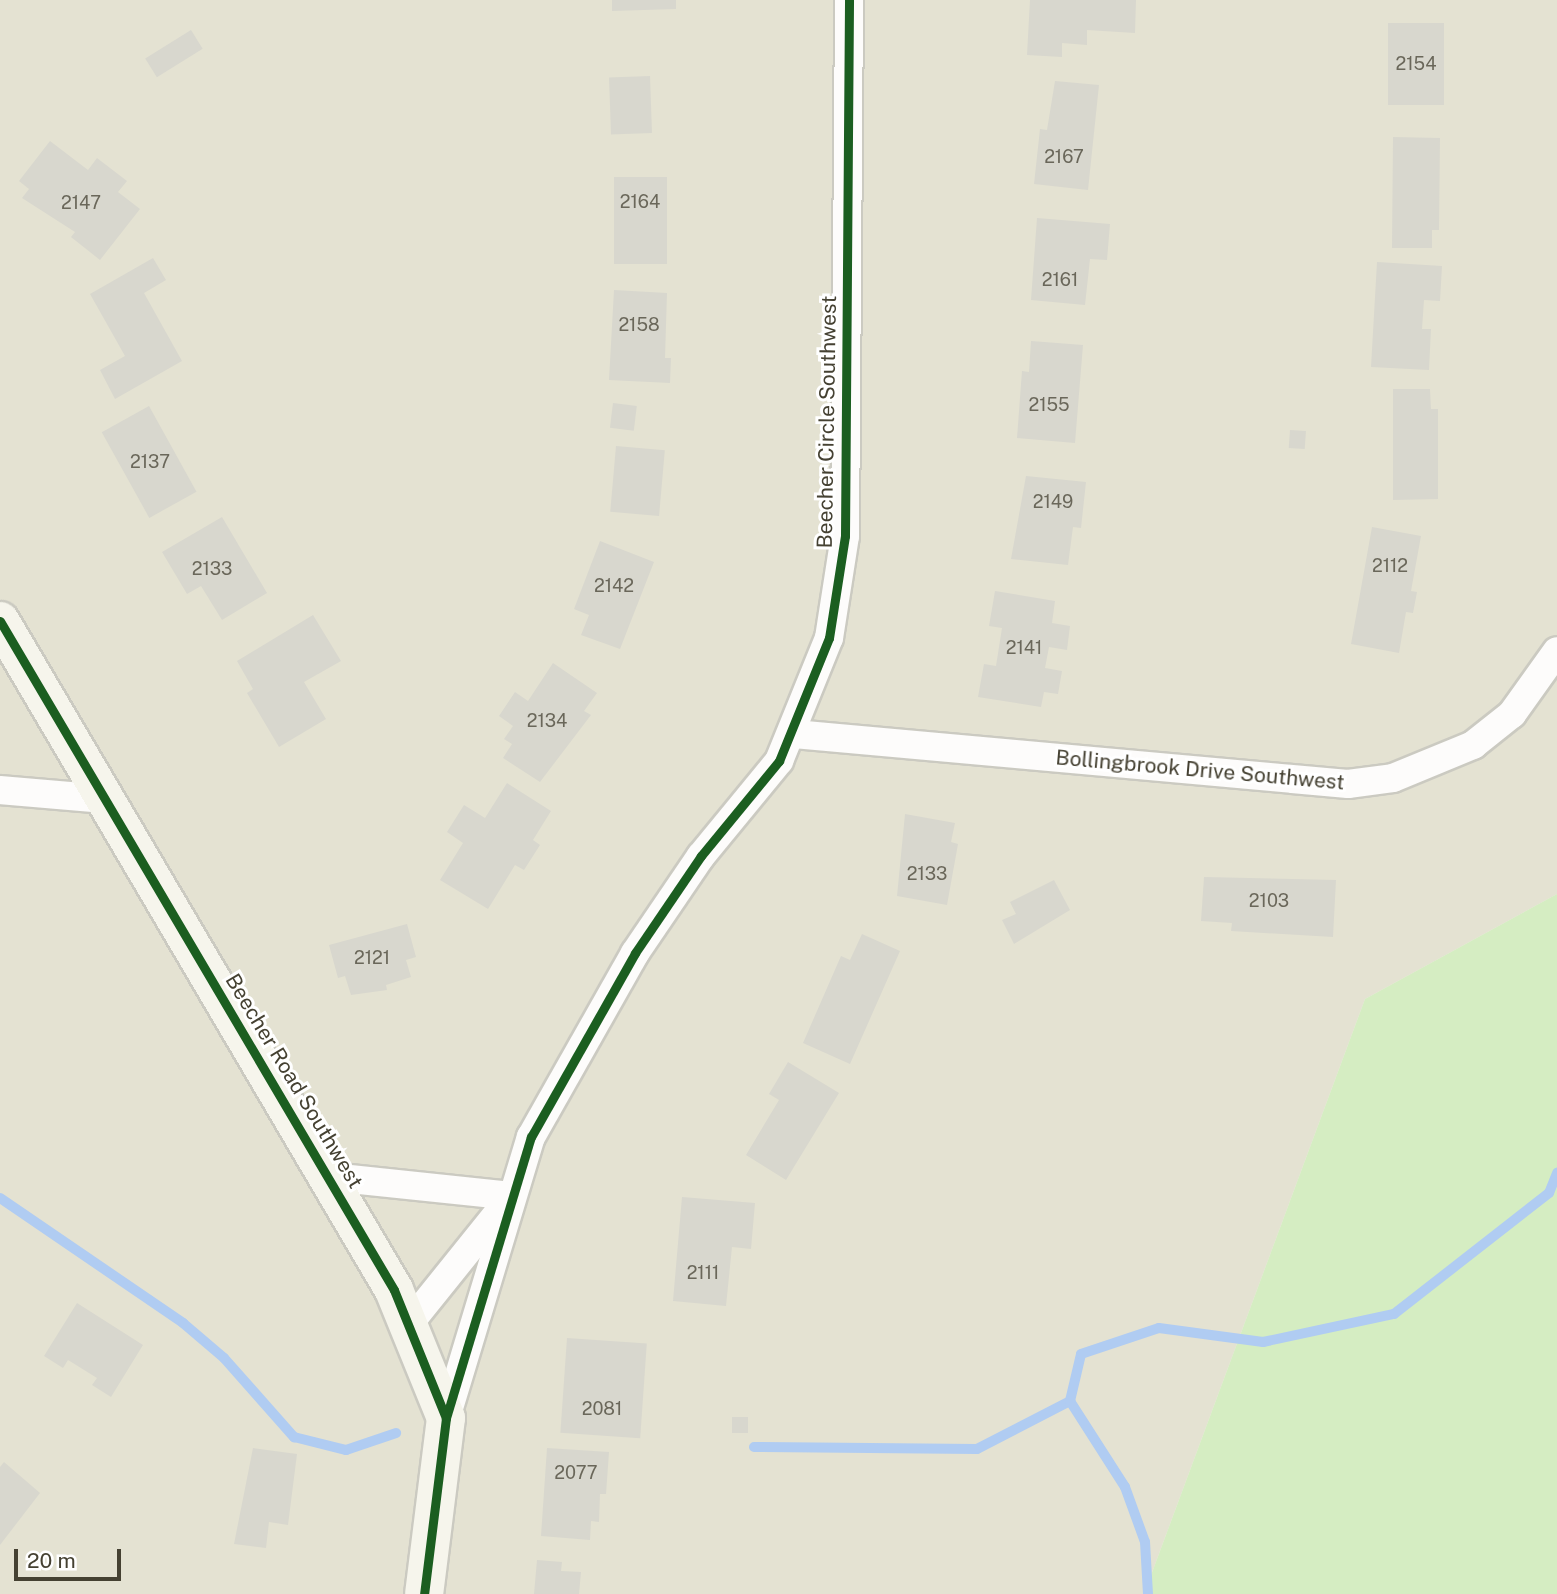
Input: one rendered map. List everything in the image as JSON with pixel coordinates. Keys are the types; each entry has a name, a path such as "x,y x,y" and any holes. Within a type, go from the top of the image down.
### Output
{"street":[{"name":"Beecher Circle Southwest","path":"446,1418 531,1137 635,953 701,856 779,761 793,734 829,638 845,536 849,0"},
{"name":"Beecher Road Southwest","path":"0,621 331,1177 408,1325 446,1418 424,1594"},
{"name":"Bollingbrook Drive Southwest","path":"793,734 1348,784 1404,775 1473,745 1512,714 1557,651"},
{"path":"0,790 106,799"},
{"path":"331,1177 511,1196"},
{"name":"Beecher Circle Southwest","path":"408,1325 511,1196"}],"shaded area":[{"path":"0,0 1557,0 1557,894 1365,999 1144,1594 0,1594"}],"green space":[{"path":"1557,894 1557,1594 1144,1594 1365,999"}],"building":[{"path":"612,0 676,0 676,9 612,11"},
{"path":"1030,0 1136,0 1135,33 1087,30 1087,45 1062,43 1062,57 1027,55"},
{"path":"1388,23 1444,23 1444,105 1388,105"},
{"path":"191,30 203,49 157,77 145,59"},
{"path":"650,76 652,133 611,134 609,77"},
{"path":"1055,81 1099,85 1088,190 1034,184 1040,129 1047,130"},
{"path":"1393,137 1440,138 1439,230 1432,230 1432,248 1392,248"},
{"path":"50,141 88,170 97,158 127,181 118,192 140,209 100,260 71,237 75,232 22,198 29,189 19,181"},
{"path":"614,177 667,177 667,264 614,264"},
{"path":"1037,218 1110,224 1107,260 1090,259 1085,305 1031,300"},
{"path":"153,258 166,280 144,293 182,361 115,399 100,370 125,356 90,294"},
{"path":"1377,262 1442,266 1440,301 1424,300 1422,329 1431,329 1429,370 1371,367"},
{"path":"614,290 667,293 665,358 671,358 670,383 609,380"},
{"path":"1031,341 1083,345 1075,443 1017,438 1022,371 1029,372"},
{"path":"1393,389 1430,389 1431,409 1438,409 1438,499 1393,500"},
{"path":"613,403 637,406 634,431 610,428"},
{"path":"149,406 197,492 149,518 102,432"},
{"path":"1290,430 1306,431 1305,449 1289,448"},
{"path":"616,446 665,450 659,516 610,512"},
{"path":"1026,476 1086,482 1081,528 1073,527 1068,565 1011,559"},
{"path":"222,517 267,593 222,620 201,586 187,594 162,552"},
{"path":"1372,527 1421,536 1411,591 1417,592 1413,613 1406,612 1399,653 1351,644"},
{"path":"600,541 654,562 620,649 581,635 589,615 574,609"},
{"path":"995,591 1055,601 1052,623 1070,626 1067,650 1049,647 1045,668 1062,671 1058,694 1044,692 1041,707 978,697 984,664 996,666 1002,628 989,626"},
{"path":"313,615 341,661 304,682 326,719 279,747 247,693 253,689 237,661"},
{"path":"553,663 597,693 584,711 591,715 540,782 503,758 512,744 504,739 513,726 499,716 515,692 528,701"},
{"path":"507,783 551,811 533,840 540,845 524,870 515,865 488,909 440,880 463,843 447,832 464,805 485,818"},
{"path":"905,814 955,823 951,842 958,844 947,905 897,896"},
{"path":"1204,877 1336,880 1333,937 1231,931 1232,923 1201,921"},
{"path":"1054,880 1070,910 1014,944 1002,920 1016,914 1010,902"},
{"path":"407,924 416,957 406,960 411,977 386,985 387,990 351,995 345,976 338,978 329,945"},
{"path":"862,934 900,951 850,1064 803,1043 841,956 850,960"},
{"path":"788,1062 839,1093 786,1180 746,1155 779,1100 769,1094"},
{"path":"682,1197 755,1203 751,1249 732,1247 726,1306 673,1301"},
{"path":"77,1303 143,1345 111,1397 92,1385 97,1378 68,1360 63,1368 44,1356"},
{"path":"567,1338 647,1344 640,1438 560,1433"},
{"path":"732,1417 748,1417 748,1433 732,1433"},
{"path":"253,1448 297,1454 288,1525 269,1522 266,1548 234,1544"},
{"path":"547,1448 609,1452 606,1494 600,1494 599,1522 591,1521 590,1540 541,1536"},
{"path":"4,1462 40,1493 0,1545 0,1467"},
{"path":"537,1560 562,1562 561,1571 581,1572 579,1594 534,1594"}],"waterway":[{"path":"1148,1594 1145,1542 1125,1487 1070,1401 1081,1354 1159,1328 1263,1342 1394,1314 1549,1193 1557,1173"},
{"path":"0,1198 183,1323 224,1358 294,1437 346,1450 396,1433"},
{"path":"754,1447 977,1449 1070,1401"}],"cycle path":[{"path":"446,1418 531,1137 635,953 701,856 779,761 829,638 845,536 849,0"},
{"path":"0,621 394,1290 446,1418 424,1594"}]}
